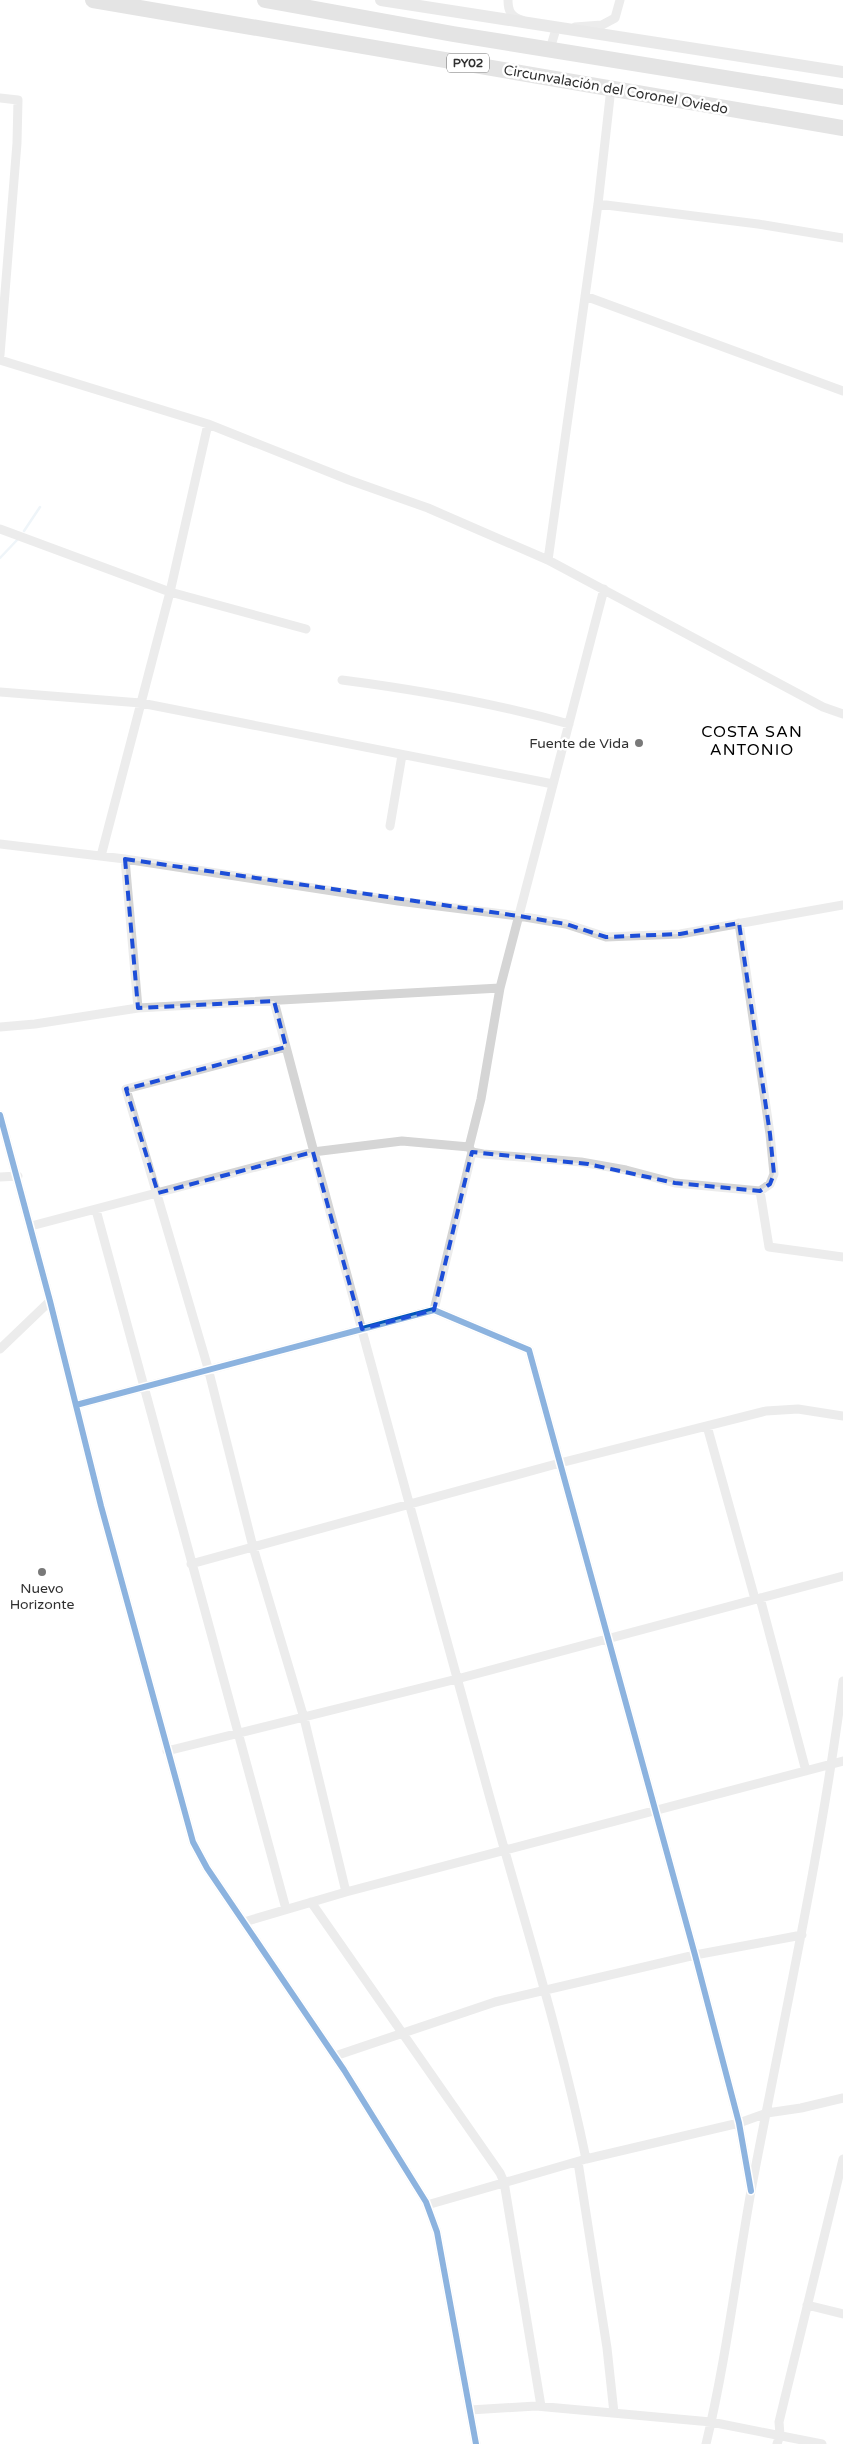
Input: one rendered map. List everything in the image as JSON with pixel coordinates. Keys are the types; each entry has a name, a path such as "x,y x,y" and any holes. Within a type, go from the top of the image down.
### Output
{"highway":[{"name":"Circunvalación del Coronel Oviedo","path":"93,0 843,128"},
{"name":"Circunvalación del Coronel Oviedo","path":"265,0 453,34 843,97"}],"street":[{"path":"381,0 556,29 843,72"},
{"path":"508,0 508,9 514,17 556,29 602,24 615,18 620,0"},
{"path":"550,49 556,29"},
{"path":"548,560 598,204 612,88"},
{"path":"0,98 18,100 0,355"},
{"path":"598,204 758,224 843,238"},
{"path":"585,296 843,391"},
{"path":"0,360 208,424 349,480 428,508 548,560 823,707 843,714"},
{"path":"101,856 170,592 208,424"},
{"path":"0,529 170,592 306,629"},
{"path":"434,1310 471,1149 500,988 604,590"},
{"path":"342,680 437,693 514,709 569,724"},
{"path":"0,692 141,703 553,784"},
{"path":"390,826 402,755"},
{"path":"0,844 125,859 388,899 519,916 566,924 606,937 622,938 680,934 843,905"},
{"path":"125,859 138,1008"},
{"path":"31,1226 313,1152 402,1142 471,1149 483,1154 581,1162 626,1170 675,1183 760,1191 770,1184 774,1174 770,1134 739,923"},
{"path":"0,1027 35,1024 138,1008 500,988"},
{"path":"274,1001 313,1152 504,1850 544,1992 551,2008 576,2113 614,2414"},
{"path":"286,1047 126,1089 208,1368 253,1547 304,1718 346,1892"},
{"path":"0,1115 18,1176 167,1751 193,1842 207,1868 335,2056 427,2205 437,2232 476,2444"},
{"path":"0,1177 18,1176"},
{"path":"760,1191 769,1247 843,1257"},
{"path":"96,1210 286,1909"},
{"path":"0,1349 50,1301"},
{"path":"76,1405 208,1368 434,1310 529,1350 657,1810 739,2122 751,2191"},
{"path":"191,1564 560,1463 766,1411 798,1409 843,1416"},
{"path":"707,1426 806,1771"},
{"path":"167,1751 238,1735 457,1679 843,1576"},
{"path":"706,2444 751,2191 802,1935 832,1764 843,1681"},
{"path":"244,1922 346,1892 843,1761"},
{"path":"311,1902 500,2173 504,2182 541,2406"},
{"path":"335,2056 494,2002 544,1992 695,1955 802,1935"},
{"path":"427,2205 504,2182 739,2122 767,2113 801,2108 843,2098"},
{"path":"778,2439 779,2422 843,2159"},
{"path":"807,2305 843,2314"},
{"path":"470,2410 541,2406 711,2422 778,2439 822,2444"}],"highlighted area":[{"path":"125,859 519,916 566,924 606,937 680,934 739,923 770,1134 774,1174 770,1184 760,1191 675,1183 588,1164 472,1152 434,1310 362,1329 313,1152 158,1193 126,1089 286,1047 274,1001 138,1008"}],"waterway":[{"path":"24,531 40,507"},
{"path":"0,558 18,539"}],"cycle path":[{"path":"0,1115 50,1301 101,1506 193,1842 207,1868 344,2070 426,2202 437,2232 476,2444"},
{"path":"76,1405 434,1310 529,1350 695,1955 739,2123 751,2191"}],"place":[{"name":"Fuente de Vida","path":"639,743"},
{"name":"Nuevo Horizonte","path":"42,1572"}],"district":[{"name":"COSTA SAN ANTONIO","path":"752,740"}]}
